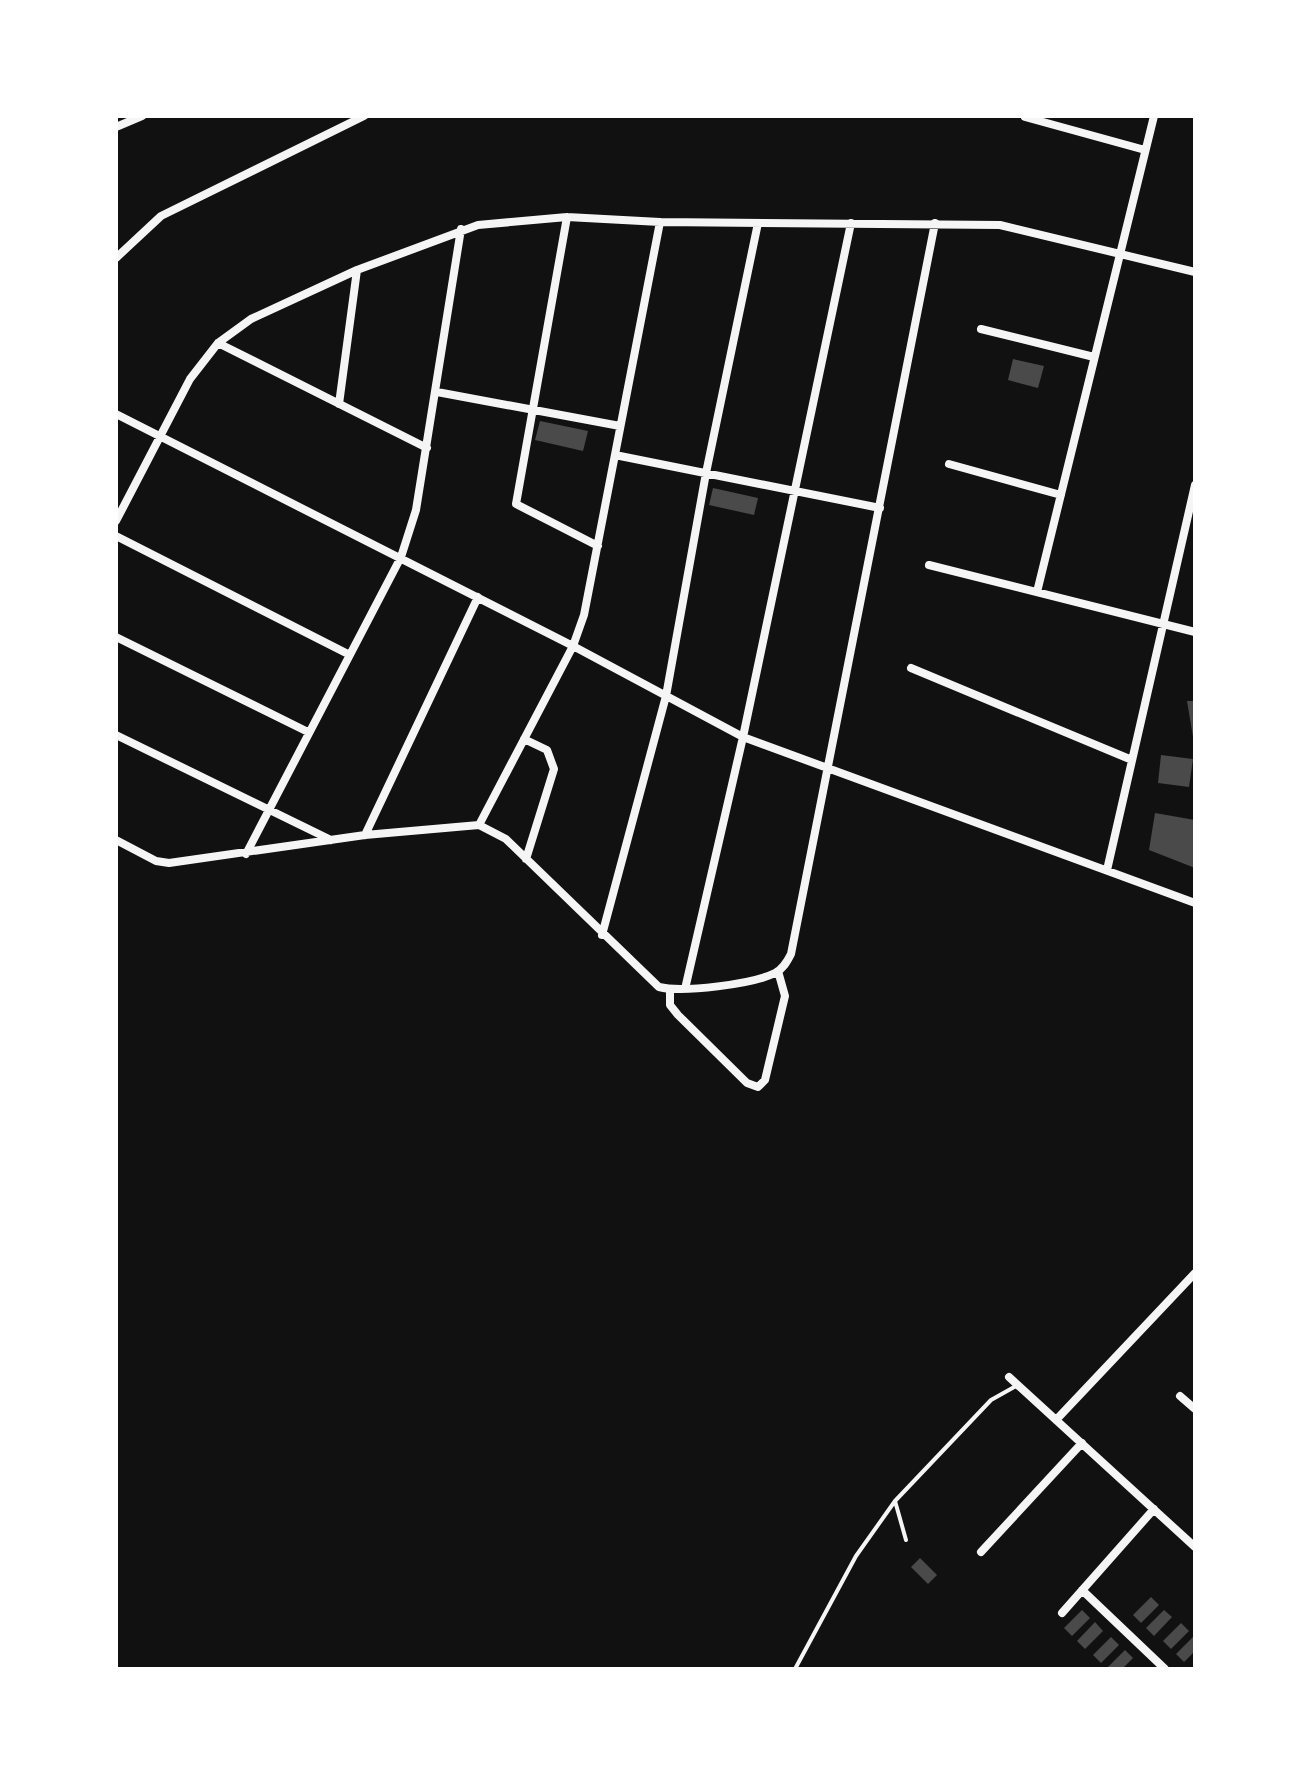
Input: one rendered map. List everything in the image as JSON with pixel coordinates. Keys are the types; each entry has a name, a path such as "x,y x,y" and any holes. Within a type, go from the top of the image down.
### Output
{"street":[{"path":"116,127 142,116"},
{"path":"116,258 161,216 364,116"},
{"path":"1037,592 1154,116"},
{"path":"1025,117 1145,150"},
{"path":"116,521 190,379 218,343 251,319 357,270 461,229 489,222 567,217 660,222 1000,225 1195,272"},
{"path":"567,217 516,504 598,546"},
{"path":"479,825 573,646 584,615 660,222"},
{"path":"602,935 666,696 706,473 758,223"},
{"path":"685,989 743,737 851,223"},
{"path":"116,840 163,863 246,854 365,835 479,825 506,839 650,981 670,990 685,989 762,977 778,971 791,954 935,223"},
{"path":"246,854 401,557 416,510 461,229"},
{"path":"339,404 357,270"},
{"path":"981,329 1094,357"},
{"path":"218,343 427,448"},
{"path":"437,392 620,426"},
{"path":"116,414 401,557 743,737 1195,903"},
{"path":"615,455 880,508"},
{"path":"949,464 1061,495"},
{"path":"1107,870 1195,485"},
{"path":"116,536 348,654"},
{"path":"929,565 1195,632"},
{"path":"365,835 478,597"},
{"path":"116,637 308,732"},
{"path":"911,668 1132,760"},
{"path":"116,735 332,840"},
{"path":"524,739 547,750 554,769 526,859"},
{"path":"670,990 670,1005 678,1015 747,1083 758,1087 765,1080 785,996 778,971"},
{"path":"1056,1420 1195,1273"},
{"path":"1009,1377 1195,1547"},
{"path":"1180,1396 1195,1409"},
{"path":"981,1552 1082,1443"},
{"path":"1062,1613 1154,1509"},
{"path":"1082,1590 1165,1669"}],"lane":[{"path":"795,1669 856,1556 895,1501 991,1400 1018,1385"},
{"path":"895,1501 906,1540"}],"building":[{"path":"1013,359 1044,366 1038,388 1008,380"},
{"path":"540,421 588,431 583,451 535,440"},
{"path":"713,488 758,498 754,515 709,505"},
{"path":"1187,701 1195,701 1195,737 1193,737"},
{"path":"1161,755 1193,759 1189,787 1158,783"},
{"path":"1155,813 1195,820 1195,868 1149,850"},
{"path":"920,1558 937,1575 928,1584 911,1567"},
{"path":"1151,1597 1159,1605 1141,1623 1133,1615"},
{"path":"1082,1610 1090,1618 1072,1636 1064,1628"},
{"path":"1164,1610 1172,1617 1154,1636 1146,1628"},
{"path":"1095,1622 1103,1631 1085,1649 1077,1641"},
{"path":"1181,1623 1189,1631 1171,1649 1163,1641"},
{"path":"1195,1635 1195,1651 1184,1662 1176,1654"},
{"path":"1111,1637 1119,1645 1101,1663 1093,1655"},
{"path":"1125,1650 1133,1658 1122,1669 1106,1669"}]}
